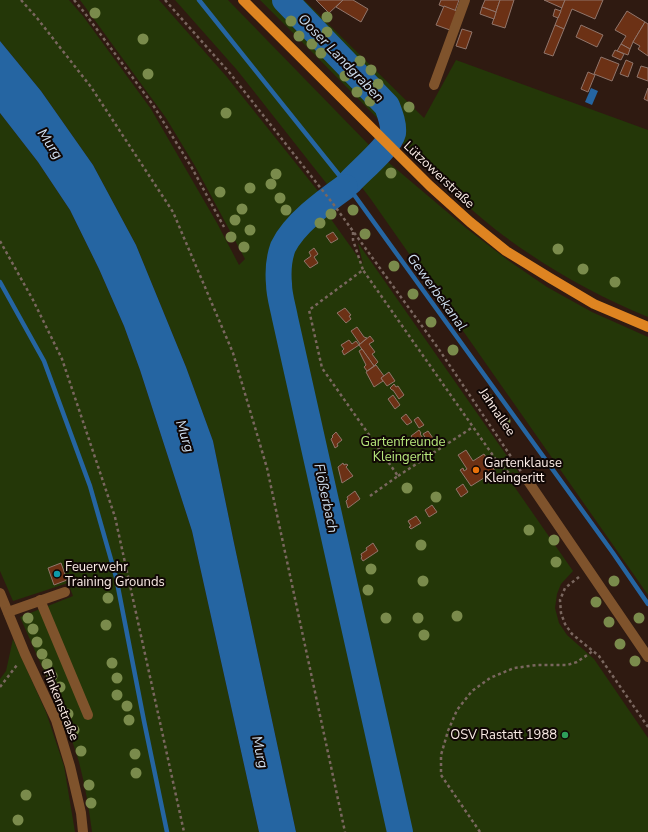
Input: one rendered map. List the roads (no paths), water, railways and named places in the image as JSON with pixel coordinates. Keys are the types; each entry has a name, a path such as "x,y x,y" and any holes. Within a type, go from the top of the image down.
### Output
{"main road":[{"name":"Lützowerstraße","path":"243,0 387,144 470,222 506,250 594,304 648,327"}],"street":[{"path":"434,86 465,0"},
{"path":"528,481 648,657"},
{"path":"8,612 65,592"},
{"name":"Finkenstraße","path":"0,593 56,720 70,766 81,813 83,832"},
{"path":"40,600 88,715"}],"water":[{"name":"Murg","path":"0,41 41,91 93,165 136,245 186,367 213,441 296,832 259,832 192,531 140,370 124,326 99,269 70,210 38,162 0,113"},
{"path":"591,88 598,91 592,105 585,102"}],"waterway":[{"name":"Gewerbekanal","path":"199,0 347,185 613,553 648,604"},
{"name":"Ooser Landgraben","path":"285,0 387,106 393,130 391,138 381,151 350,182"},
{"name":"Flößerbach","path":"345,187 310,214 288,238 283,247 281,256 279,288 400,832"},
{"path":"0,282 44,361 90,486 116,577 167,832"}],"place":[{"name":"Gartenklause Kleingeritt","path":"476,470"},
{"name":"Feuerwehr Training Grounds","path":"57,574"},
{"name":"OSV Rastatt 1988","path":"565,735"}],"park label":[{"name":"Gartenfreunde Kleingeritt","path":"403,450"}]}
